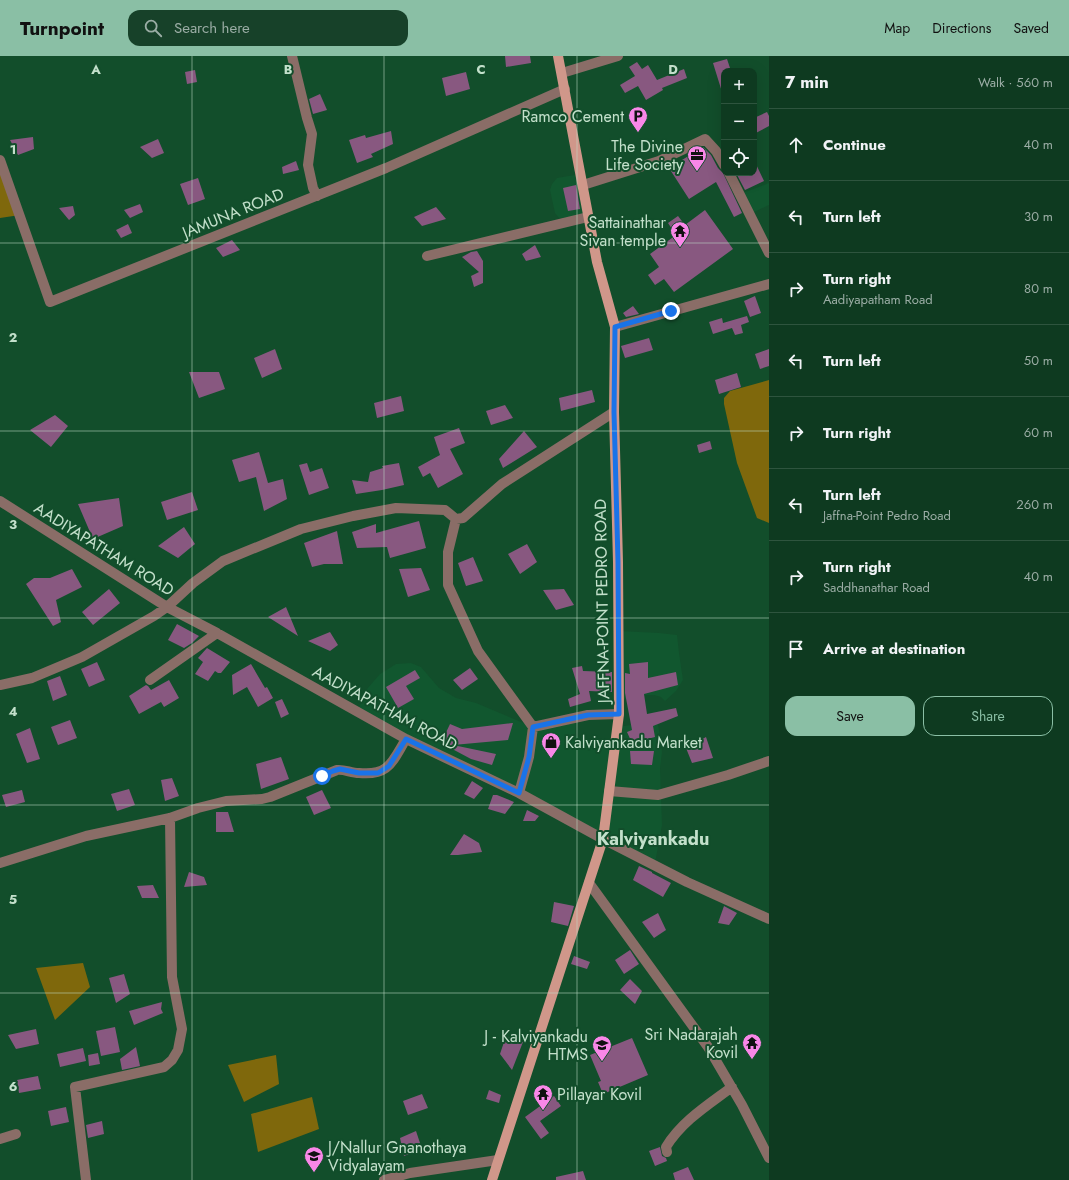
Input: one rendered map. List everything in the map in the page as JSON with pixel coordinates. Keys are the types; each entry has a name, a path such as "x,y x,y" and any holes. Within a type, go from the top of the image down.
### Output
{"main road":[{"name":"JAFFNA-POINT PEDRO ROAD","path":"492,1180 603,840 608,791 619,714 618,562 614,412 615,327 597,262 558,56"}],"street":[{"path":"292,56 312,134 308,165 313,188 317,196"},
{"path":"562,73 618,56"},
{"name":"JAMUNA ROAD","path":"0,160 50,302 386,168 564,89"},
{"path":"582,185 659,161 705,139 716,151 721,160"},
{"path":"730,176 769,253"},
{"path":"427,256 588,217"},
{"path":"615,327 769,284"},
{"path":"456,520 463,518 502,484 614,412"},
{"name":"AADIYAPATHAM ROAD","path":"0,500 167,607 406,739 519,793 603,840 687,882 769,919"},
{"path":"0,686 32,678 82,657 154,616 167,607 193,583 223,561 301,529 353,516 396,508 445,510 456,520"},
{"path":"456,520 448,552 448,585 478,651 533,727 529,757 519,793"},
{"path":"150,680 217,634"},
{"path":"533,727 588,715 619,714"},
{"path":"0,863 86,836 170,818 226,800 262,799 270,797 340,769 359,773 378,773 389,766 406,739"},
{"path":"608,791 658,795 728,776 769,761"},
{"path":"86,1180 80,1140 75,1087 164,1067 172,1060 178,1050 182,1029 172,977 170,818"},
{"path":"589,883 708,1047 732,1087 769,1158"},
{"path":"667,1152 666,1147 672,1136 682,1126 732,1087"},
{"path":"0,1139 16,1134"},
{"path":"384,1180 410,1173 498,1160"}],"shaded area":[{"path":"0,160 20,215 0,218"},
{"path":"580,174 588,217 559,218 555,213 550,190 552,184 557,178"},
{"path":"769,183 769,205 750,214 740,194"},
{"path":"769,380 769,523 757,518 737,463 724,398 730,391"},
{"path":"619,631 677,635 683,680 676,691 665,701 661,697 654,695 645,695 619,700"},
{"path":"411,663 421,667 439,688 456,698 476,703 533,727 576,717 575,735 581,739 615,740 617,727 657,720 662,752 660,768 662,825 656,858 653,864 357,712 367,689 380,674 396,664"},
{"path":"83,963 90,987 55,1020 36,968"},
{"path":"276,1055 279,1084 244,1102 228,1065"},
{"path":"312,1097 319,1129 258,1152 251,1114"}],"building":[{"path":"505,56 530,56 531,63 506,67"},
{"path":"727,59 730,68 721,68 721,89 713,63"},
{"path":"637,62 642,69 648,65 657,80 684,69 687,78 662,88 663,90 646,100 638,86 625,93 620,85 635,76 629,67"},
{"path":"195,70 197,82 187,84 185,72"},
{"path":"466,72 470,89 446,96 442,78"},
{"path":"320,94 327,110 313,114 309,99"},
{"path":"767,112 769,116 769,126 757,132 757,117"},
{"path":"391,131 393,144 371,154 373,157 357,163 349,140 365,135 366,138"},
{"path":"33,137 34,149 18,155 10,140"},
{"path":"158,139 164,153 152,158 140,147"},
{"path":"703,147 711,155 721,171 721,176 724,176 742,213 734,217 716,182 689,199 669,168"},
{"path":"296,161 299,170 283,174 282,167"},
{"path":"757,166 764,181 745,190 738,176 757,176"},
{"path":"198,178 205,199 188,205 180,184"},
{"path":"576,185 580,209 568,211 563,188"},
{"path":"140,204 143,212 130,218 124,210"},
{"path":"73,206 75,215 69,220 59,208"},
{"path":"436,207 446,219 422,226 414,217"},
{"path":"705,210 733,249 674,292 664,279 655,285 648,275 659,267 650,254 676,235 668,223 678,216 685,225"},
{"path":"128,224 132,233 121,238 116,230"},
{"path":"232,240 240,250 223,257 216,248"},
{"path":"535,245 541,257 526,261 522,254"},
{"path":"477,251 483,261 483,283 474,287 471,276 479,272 462,257 471,252"},
{"path":"755,296 761,313 750,317 744,301"},
{"path":"633,306 639,314 626,317 623,313"},
{"path":"747,316 749,322 741,325 743,333 735,335 732,328 713,334 709,322 722,318 723,323"},
{"path":"649,338 653,350 625,358 621,346"},
{"path":"275,349 282,369 262,378 254,358"},
{"path":"769,349 769,366 760,369 755,354"},
{"path":"189,372 219,372 225,389 199,398"},
{"path":"737,373 741,387 719,394 715,380"},
{"path":"592,390 595,402 561,411 559,398"},
{"path":"401,396 404,411 377,418 374,403"},
{"path":"505,405 513,418 491,425 486,411"},
{"path":"55,415 68,426 51,447 30,430"},
{"path":"459,428 465,443 450,449 463,474 438,488 430,473 423,477 418,467 440,455 434,437"},
{"path":"524,431 537,447 503,468 499,459"},
{"path":"710,441 712,449 699,453 697,445"},
{"path":"259,452 268,483 283,479 287,499 264,511 256,477 239,482 232,460"},
{"path":"307,463 310,472 322,468 329,488 309,495 299,465"},
{"path":"399,463 404,485 356,494 352,480 368,482 370,472 383,468 382,466"},
{"path":"192,492 198,510 167,520 161,502"},
{"path":"119,498 123,526 93,539 78,504"},
{"path":"419,521 426,548 390,558 387,547 357,548 352,532 376,524 376,533"},
{"path":"184,527 195,544 178,558 158,546"},
{"path":"337,531 343,564 324,564 312,567 304,543"},
{"path":"527,544 537,562 520,574 508,554"},
{"path":"473,557 483,581 466,586 458,563"},
{"path":"421,568 430,590 408,597 399,569"},
{"path":"72,569 82,587 56,600 61,622 53,626 26,584 34,578 50,578"},
{"path":"109,589 120,603 93,625 82,612"},
{"path":"564,589 574,605 556,610 543,590"},
{"path":"286,607 298,636 268,617"},
{"path":"177,624 199,636 184,648 168,640"},
{"path":"330,632 338,645 330,651 308,641"},
{"path":"207,648 230,662 221,673 215,671 208,681 195,674 203,662 198,658"},
{"path":"97,662 105,680 89,687 81,669"},
{"path":"648,662 648,678 676,672 678,685 644,694 647,714 676,708 678,716 653,726 655,737 632,743 627,732 632,730 625,693 625,673 630,674 629,664"},
{"path":"251,664 265,688 267,687 273,698 258,707 247,687 233,695 232,675"},
{"path":"582,666 583,671 612,672 612,692 589,691 591,701 570,707 568,699 580,694 572,668"},
{"path":"470,668 478,679 462,690 453,680"},
{"path":"415,670 420,678 406,686 414,699 398,708 386,687"},
{"path":"60,676 67,695 53,701 47,681"},
{"path":"169,680 179,698 164,707 161,702 139,714 129,696 146,685 151,690"},
{"path":"282,699 289,714 281,718 275,702"},
{"path":"70,720 77,738 58,745 51,727"},
{"path":"513,723 508,740 453,745 496,754 492,765 471,759 441,743 450,724 462,729"},
{"path":"30,728 40,759 27,763 16,734"},
{"path":"706,737 713,758 692,763 686,748"},
{"path":"630,751 654,751 652,765 631,764"},
{"path":"281,757 289,779 261,789 256,764"},
{"path":"172,778 179,796 165,801 161,780"},
{"path":"472,781 483,788 474,799 464,794"},
{"path":"129,789 135,805 117,811 111,794"},
{"path":"22,790 25,802 6,807 2,795"},
{"path":"322,790 331,808 314,815 306,797"},
{"path":"493,795 497,795 514,802 505,814 488,809"},
{"path":"527,810 539,816 535,821 523,821"},
{"path":"216,812 228,812 234,832 216,832"},
{"path":"464,834 479,843 482,852 450,855"},
{"path":"639,866 671,883 663,897 633,880"},
{"path":"189,872 204,877 207,885 184,887"},
{"path":"153,885 159,898 142,898 137,886"},
{"path":"554,902 574,906 568,926 551,922"},
{"path":"724,906 737,913 729,925 718,923"},
{"path":"658,913 666,930 654,938 642,922"},
{"path":"630,950 639,964 624,974 615,960"},
{"path":"574,956 590,962 587,969 571,964"},
{"path":"124,974 130,994 116,1003 109,978"},
{"path":"630,979 642,991 635,1004 620,990"},
{"path":"162,1002 161,1009 163,1013 134,1025 129,1011"},
{"path":"115,1027 120,1052 101,1056 96,1031"},
{"path":"36,1029 39,1044 16,1049 8,1035"},
{"path":"506,1036 523,1042 512,1070 500,1054"},
{"name":"J - Kalviyankadu HTMS","path":"632,1038 648,1075 603,1094 598,1082 601,1081 590,1055"},
{"path":"136,1047 140,1066 122,1070 120,1059"},
{"path":"83,1048 86,1061 60,1067 57,1054"},
{"path":"98,1053 100,1064 89,1066 88,1055"},
{"path":"38,1076 41,1089 19,1093 17,1080"},
{"path":"489,1090 501,1095 499,1103 486,1099"},
{"path":"422,1094 428,1108 408,1115 403,1101"},
{"name":"Pillayar Kovil","path":"554,1096 561,1106 540,1121 549,1133 541,1139 525,1117"},
{"path":"66,1107 69,1122 51,1126 48,1111"},
{"path":"102,1121 104,1134 88,1138 86,1125"},
{"path":"416,1131 422,1149 404,1156 400,1138"},
{"path":"660,1147 662,1156 666,1158 667,1161 655,1166 649,1151"},
{"path":"688,1167 694,1180 675,1180 673,1173"},
{"path":"583,1171 586,1180 556,1180 556,1177"}],"place":[{"name":"Ramco Cement","path":"638,133"},
{"name":"The Divine Life Society","path":"697,172"},
{"name":"Sattainathar Sivan temple","path":"680,248"},
{"name":"Kalviyankadu Market","path":"551,759"},
{"name":"Sri Nadarajah Kovil","path":"752,1060"},
{"name":"J - Kalviyankadu HTMS","path":"602,1062"},
{"name":"Pillayar Kovil","path":"543,1111"},
{"name":"J/Nallur Gnanothaya Vidyalayam","path":"314,1173"}],"district":[{"name":"Kalviyankadu","path":"653,839"}],"route":[{"path":"322,776 340,769 359,773 378,773 389,766 406,739 519,793 529,757 533,727 588,715 619,714 618,562 614,412 615,327 671,311"}]}
